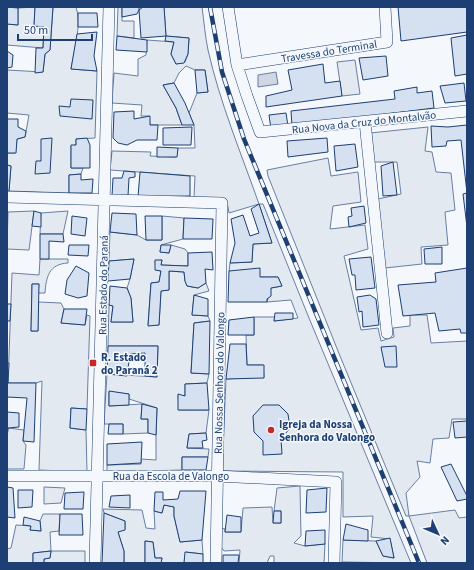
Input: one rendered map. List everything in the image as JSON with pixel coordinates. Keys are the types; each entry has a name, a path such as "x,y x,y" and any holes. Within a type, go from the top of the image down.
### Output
{"street":[{"name":"Rua Estado do Paraná","path":"95,563 110,7"},
{"path":"228,7 237,65"},
{"name":"Travessa do Terminal","path":"237,65 387,42 385,7"},
{"name":"Rua Nova da Cruz do Montalvão","path":"237,65 260,132 467,111"},
{"path":"365,122 387,333"},
{"path":"7,197 104,199"},
{"name":"Rua Nossa Senhora do Valongo","path":"104,199 222,203 216,563"},
{"name":"Rua da Escola de Valongo","path":"7,476 217,476 336,482 334,563"}],"shaded area":[{"path":"35,7 34,26 44,27 43,48 7,45 7,24 18,25 18,8"},
{"path":"53,7 76,7 78,14 78,29 71,69 97,71 95,138 76,139 76,145 71,146 71,168 83,168 81,174 69,175 69,193 9,191 11,166 7,165 7,153 15,153 17,139 25,137 29,115 7,113 7,70 43,72 45,54 50,50"},
{"path":"118,7 122,7 122,21 134,21 134,38 117,36"},
{"path":"164,7 202,7 208,50 218,89 259,204 229,213 227,201 194,198 195,176 110,170 112,151 151,152 150,156 176,157 178,148 195,148 194,125 189,113 197,93 208,92 205,70 195,70 186,66 179,73 174,83 163,85 176,108 182,125 150,125 149,116 141,116 142,105 112,103 114,73 138,76 138,59 146,55 147,40 174,42 171,54 176,64 185,62 188,54 189,38 166,36"},
{"path":"355,60 360,94 342,96 337,62"},
{"path":"276,72 278,84 258,87 258,75"},
{"path":"428,127 425,151 432,152 436,172 451,173 455,210 445,212 448,245 421,247 422,264 385,268 378,199 401,194 397,162 373,162 370,133"},
{"path":"328,158 331,176 358,172 361,202 333,206 330,229 365,225 368,249 344,256 361,330 378,328 381,341 394,337 393,328 410,326 410,315 427,315 431,343 467,341 467,419 452,419 449,438 433,439 430,463 417,461 420,477 406,493 409,516 406,516 268,176 267,170"},
{"path":"259,204 263,204 411,563 342,562 343,540 376,541 383,556 394,558 390,539 371,537 373,516 343,517 343,472 222,471 226,379 264,377 263,365 247,365 246,335 254,335 254,317 275,317 274,321 298,318 291,300 267,302 271,288 282,286 278,277 260,277 229,271 230,263 252,262 253,244 272,243"},
{"path":"34,211 29,250 7,249 8,212"},
{"path":"68,211 63,234 40,234 41,213"},
{"path":"162,216 184,218 183,239 161,245 160,252 169,253 171,245 185,249 188,253 188,266 161,265 162,260 155,261 156,270 161,271 159,282 151,283 148,325 159,325 161,291 169,290 169,271 184,272 187,286 198,288 206,283 209,291 194,295 192,315 208,316 210,321 194,323 191,373 209,374 207,383 185,384 185,396 178,395 179,410 209,410 206,433 189,434 187,448 209,449 208,457 182,457 182,470 107,472 107,465 141,464 141,459 156,460 157,408 129,399 129,394 109,392 109,406 142,404 141,419 148,419 148,433 123,434 123,424 104,424 107,374 157,377 158,346 108,346 109,305 113,306 111,322 133,322 131,298 127,288 134,259 109,261 110,232 137,235 146,240 162,240"},
{"path":"40,259 68,259 68,263 57,266 50,272 46,282 45,293 38,293 39,284 32,284 31,331 38,331 38,302 61,303 64,309 61,323 85,325 87,315 90,316 87,409 71,408 70,428 86,430 87,472 39,470 42,381 36,383 8,383 12,273 39,275"},
{"path":"8,428 24,430 23,441 26,445 24,469 7,469"},
{"path":"300,486 301,536 294,543 305,546 325,544 324,563 274,563 274,556 270,556 267,563 239,563 240,550 224,551 221,547 221,528 225,529 225,532 241,532 243,508 272,507 273,523 281,523 281,511 274,511 277,488"},
{"path":"44,487 65,488 61,503 44,504"},
{"path":"164,505 174,507 174,516 180,542 202,540 203,554 186,552 184,563 161,563 162,558 155,558 153,542 145,541 145,563 124,563 124,551 118,532 125,529 125,521 104,513 103,509 142,510 146,528 155,529 154,511 162,513"},
{"path":"455,510 459,518 467,517 467,563 427,563 409,516"},
{"path":"43,514 60,514 59,531 50,532 51,551 33,553 33,563 7,563 7,549 11,548 16,525 31,526 30,530 41,531 40,521"},
{"path":"51,551 85,551 85,563 44,563 44,559 50,558"}],"building":[{"path":"7,7 18,8 18,25 7,24"},
{"path":"35,7 53,7 50,50 45,54 43,72 35,73 36,48 43,48 44,27 34,26"},
{"path":"122,7 139,7 139,10 137,14 122,17"},
{"path":"143,7 164,7 166,36 141,38 139,10"},
{"path":"398,7 467,7 467,32 401,41"},
{"path":"78,13 97,13 98,27 78,27"},
{"path":"97,32 94,56 97,71 71,69 77,34"},
{"path":"467,35 467,74 455,76 451,38"},
{"path":"117,36 147,40 147,52 116,50"},
{"path":"166,36 189,38 188,54 184,63 176,64 171,54 174,42 165,41"},
{"path":"7,51 13,55 12,67 7,68"},
{"path":"386,56 388,76 363,80 359,58"},
{"path":"323,64 325,83 340,81 342,96 266,107 266,96 292,90 288,70"},
{"path":"195,70 205,70 208,92 197,93"},
{"path":"174,83 185,103 194,125 182,125 176,108 163,85"},
{"path":"464,83 466,101 445,103 440,86"},
{"path":"417,87 417,93 432,91 434,108 292,126 291,111 395,99 394,91"},
{"path":"71,99 93,100 92,119 60,116 59,106 70,107"},
{"path":"134,111 134,119 150,116 150,125 158,125 157,140 137,140 127,145 118,143 113,138 114,112"},
{"path":"286,113 288,126 271,129 269,115"},
{"path":"7,119 18,119 18,127 26,131 25,137 17,139 16,153 7,153"},
{"path":"467,125 467,193 461,140 447,141 446,146 432,147 431,126 448,127"},
{"path":"192,127 191,145 163,145 163,128"},
{"path":"52,138 50,173 35,174 36,161 41,161 41,139"},
{"path":"87,138 90,145 90,168 71,168 71,145 76,145 76,139"},
{"path":"327,138 328,152 288,157 287,141"},
{"path":"355,144 358,167 336,171 334,146"},
{"path":"157,147 178,148 177,157 157,157"},
{"path":"393,162 397,195 383,196 381,166"},
{"path":"7,165 11,166 9,191 7,191"},
{"path":"124,171 135,172 135,177 129,178 128,196 112,196 113,178 122,178"},
{"path":"140,172 190,176 190,196 138,197"},
{"path":"81,174 81,180 93,179 92,193 69,193 69,175"},
{"path":"467,193 467,227 463,194"},
{"path":"259,204 272,243 253,244 252,262 230,263 235,243 231,219 243,215 250,236 259,233 251,209"},
{"path":"364,206 366,223 349,227 348,217 352,216 351,208"},
{"path":"34,211 41,213 41,227 32,226"},
{"path":"112,213 136,214 137,235 110,232"},
{"path":"72,216 87,218 85,236 71,234"},
{"path":"145,216 162,216 162,240 146,240"},
{"path":"184,218 213,219 212,239 183,239"},
{"path":"40,234 63,234 64,242 49,241 49,259 40,259"},
{"path":"69,245 89,245 88,256 68,255"},
{"path":"161,245 171,245 169,253 160,252"},
{"path":"442,247 442,264 425,264 424,249"},
{"path":"212,252 213,270 205,269 206,283 198,288 187,286 184,272 169,271 169,290 161,291 159,325 148,326 151,283 159,282 161,271 155,270 155,260 162,260 161,265 188,266 188,253"},
{"path":"371,257 375,288 356,290 355,275 352,275 349,259"},
{"path":"134,259 130,279 108,281 109,261"},
{"path":"76,266 89,273 87,296 78,298 65,294 67,280"},
{"path":"260,268 260,277 278,277 282,286 271,288 271,296 267,299 267,302 228,302 229,271"},
{"path":"467,268 467,333 461,333 460,329 439,331 435,313 403,316 398,285 436,282 435,273"},
{"path":"32,284 39,284 38,331 31,331"},
{"path":"110,286 127,288 131,298 133,322 111,322 113,306 109,305"},
{"path":"194,295 208,299 208,316 192,315"},
{"path":"370,295 376,299 379,325 363,327 362,311 359,312 357,297"},
{"path":"7,304 11,304 10,321 7,321"},
{"path":"64,309 87,309 85,325 61,323"},
{"path":"275,313 293,313 293,319 274,321"},
{"path":"254,317 254,335 228,335 229,320"},
{"path":"210,321 209,374 191,373 194,323"},
{"path":"230,344 246,344 247,365 264,365 264,378 226,379"},
{"path":"108,346 158,346 157,377 145,376 145,353 130,354 127,376 107,374"},
{"path":"396,346 397,367 385,367 381,347"},
{"path":"7,363 9,363 8,383 36,383 34,442 23,441 27,398 7,397"},
{"path":"207,383 209,410 178,410 178,394 185,396 185,384"},
{"path":"109,391 129,394 129,405 109,406"},
{"path":"142,404 157,408 156,435 148,433 148,419 141,419"},
{"name":"Igreja da Nossa Senhora do Valongo","path":"263,405 279,405 288,414 290,428 281,439 282,454 263,455 263,441 254,432 253,416"},
{"path":"71,408 87,409 86,430 70,428"},
{"path":"7,412 19,413 19,427 8,428 7,438"},
{"path":"467,421 467,437 455,438 453,422"},
{"path":"109,424 123,424 123,434 108,434"},
{"path":"206,433 207,440 202,441 203,448 187,448 189,434"},
{"path":"142,442 141,463 107,465 107,444"},
{"path":"182,457 208,457 206,470 182,470"},
{"path":"451,464 467,496 467,499 457,501 441,467"},
{"path":"7,487 13,488 15,518 7,517"},
{"path":"327,488 326,512 306,513 307,490"},
{"path":"18,490 33,490 32,507 18,508"},
{"path":"180,491 206,491 202,540 180,542 174,516 174,507 164,505 162,513 154,511 155,492 163,492 163,500 178,499"},
{"path":"84,492 83,509 64,509 65,493"},
{"path":"130,495 130,508 109,507 111,496"},
{"path":"274,511 281,511 281,523 273,523"},
{"path":"104,513 125,521 125,530 118,532 124,551 124,563 102,563"},
{"path":"60,514 82,514 83,535 59,535"},
{"path":"227,515 241,517 241,532 225,532"},
{"path":"24,517 40,521 41,531 30,530 31,526 23,525"},
{"path":"346,524 368,530 368,541 343,540"},
{"path":"325,530 325,544 305,546 306,531"},
{"path":"390,538 394,558 383,556 376,541"},
{"path":"145,541 153,542 155,558 162,558 161,563 145,563"},
{"path":"51,551 50,558 44,559 44,563 33,563 33,553"},
{"path":"185,552 203,554 203,563 184,563"},
{"path":"223,555 239,555 238,563 223,563"}],"railway":[{"path":"210,7 222,72 244,139 419,563"}],"place":[{"name":"R. Estado do Paraná 2","path":"93,363"},
{"name":"Igreja da Nossa Senhora do Valongo","path":"271,430"}]}
